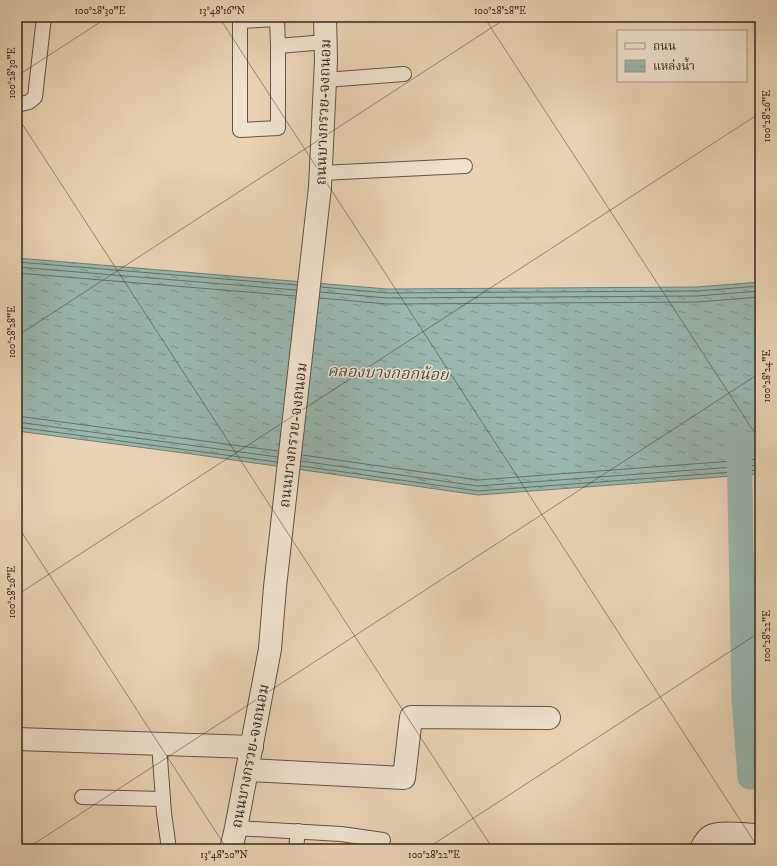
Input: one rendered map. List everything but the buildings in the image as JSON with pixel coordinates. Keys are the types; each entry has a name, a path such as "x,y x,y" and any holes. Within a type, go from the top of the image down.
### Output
{"street":[{"name":"ถนนบางกรวย-จงถนอม","path":"231,849 270,649 275,587 317,223 325,80 325,17"},
{"path":"247,770 404,778 411,716 549,718"},
{"path":"17,739 252,747"},
{"path":"701,849 711,836 726,833 760,835"}],"lane":[{"path":"17,105 29,102 35,97 44,17"},
{"path":"277,18 278,46 278,128 240,130 240,21 277,18"},
{"path":"278,46 326,42"},
{"path":"325,80 404,74"},
{"path":"320,173 465,166"},
{"path":"159,744 163,799 169,849"},
{"path":"82,796 163,799"},
{"path":"236,828 341,834 383,840"},
{"path":"296,849 298,831"}],"water":[{"name":"คลองบางกอกน้อย","path":"17,258 387,289 697,287 760,282 760,474 478,495 199,455 17,431"}],"waterway":[{"path":"739,441 744,698 750,777"}]}
